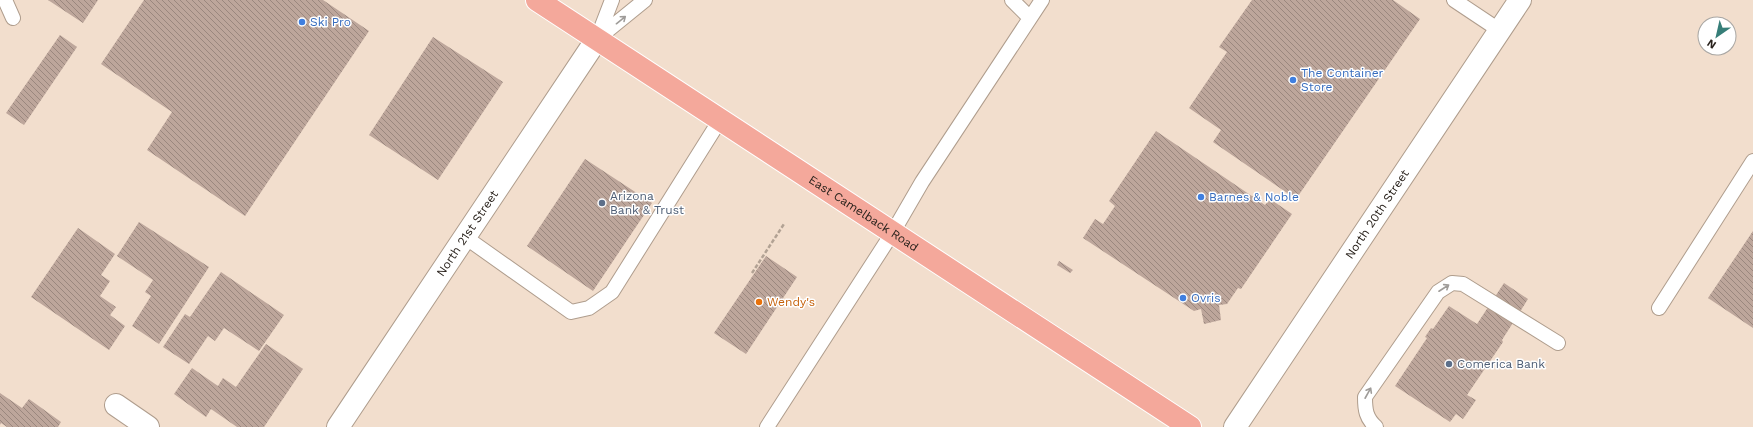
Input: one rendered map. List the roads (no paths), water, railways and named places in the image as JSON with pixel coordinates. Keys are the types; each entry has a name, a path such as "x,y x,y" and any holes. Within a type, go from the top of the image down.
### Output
{"main road":[{"name":"East Camelback Road","path":"537,0 1190,427"}],"street":[{"name":"North 20th Street","path":"1234,427 1520,0"},
{"name":"North 21st Street","path":"338,427 597,39"},
{"path":"116,406 148,427"}],"lane":[{"path":"5,0 13,18"},
{"path":"597,39 612,0"},
{"path":"597,39 645,0"},
{"path":"1012,0 1030,18"},
{"path":"767,427 893,232 922,182 1042,0"},
{"path":"1454,0 1499,30"},
{"path":"465,237 571,312 589,308 612,292 720,120"},
{"path":"1659,308 1753,161"},
{"path":"1376,427 1370,422 1365,411 1365,397 1438,292 1452,283 1463,284 1558,343"}],"place":[{"name":"Ski Pro","path":"302,22"},
{"name":"The Container Store","path":"1293,80"},
{"name":"Barnes & Noble","path":"1201,197"},
{"name":"Arizona Bank & Trust","path":"602,203"},
{"name":"Ovris","path":"1183,298"},
{"name":"Wendy's","path":"759,302"},
{"name":"Comerica Bank","path":"1449,364"}]}
